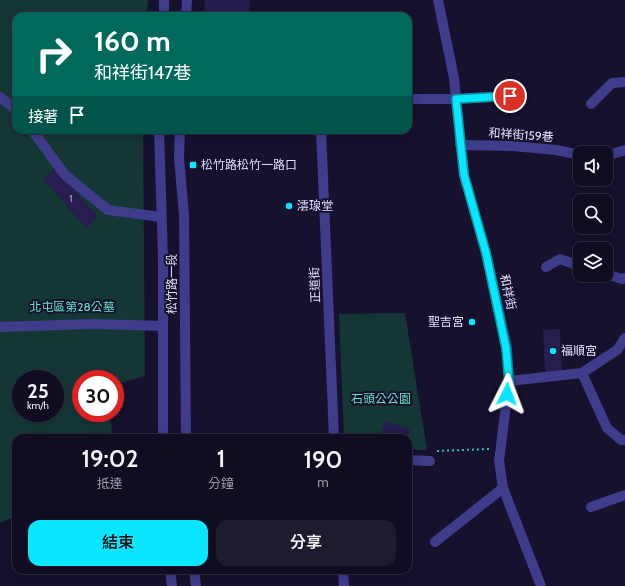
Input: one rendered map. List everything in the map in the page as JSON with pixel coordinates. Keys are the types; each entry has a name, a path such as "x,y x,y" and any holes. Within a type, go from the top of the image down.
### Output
{"street":[{"path":"164,0 164,12"},
{"path":"186,0 186,12"},
{"name":"和祥街","path":"438,0 448,45 456,99 464,175 486,253 505,340 509,381 500,461 503,488 541,586"},
{"path":"591,104 612,83 625,82"},
{"path":"412,99 456,99 510,96"},
{"path":"0,97 12,107"},
{"path":"35,134 65,175 108,210 161,217"},
{"name":"松竹路一段","path":"160,134 164,434"},
{"name":"松竹路一段","path":"180,134 179,158 184,215 186,434"},
{"name":"正道街","path":"321,134 334,434"},
{"name":"和祥街159巷","path":"460,145 513,146 556,150 573,154"},
{"path":"613,154 625,150"},
{"path":"546,267 560,259 573,264"},
{"path":"613,276 622,279 625,278"},
{"path":"0,327 93,324 163,326"},
{"path":"509,381 582,373 617,350 625,338"},
{"path":"582,373 606,428 621,440 625,440"},
{"path":"412,460 430,460"},
{"path":"435,542 503,488"},
{"path":"591,507 625,495"},
{"path":"170,574 172,586"},
{"path":"194,574 196,586"},
{"path":"343,574 344,586"}],"path":[{"path":"438,452 501,448"}],"green space":[{"name":"北屯區第28公墓","path":"0,0 148,0 147,12 12,12 12,134 143,134 145,376 124,382 124,370 72,370 72,422 111,422 111,434 12,434 12,518 0,523"},
{"name":"石頭公公園","path":"405,313 427,450 412,450 412,434 344,434 339,314"}],"building":[{"path":"205,0 250,0 249,12 204,12"},
{"path":"55,168 98,217 86,228 43,179"},
{"name":"福順宮","path":"560,329 562,372 545,373 543,330"},
{"path":"385,421 410,429 409,434 380,434"}],"place":[{"name":"松竹路松竹一路口","path":"193,165"},
{"name":"澐瑔堂","path":"289,206"},
{"name":"聖吉宮","path":"472,322"},
{"name":"福順宮","path":"553,351"}],"route":[{"path":"507,394 509,381 506,348 486,253 464,175 456,99 510,96"}]}
